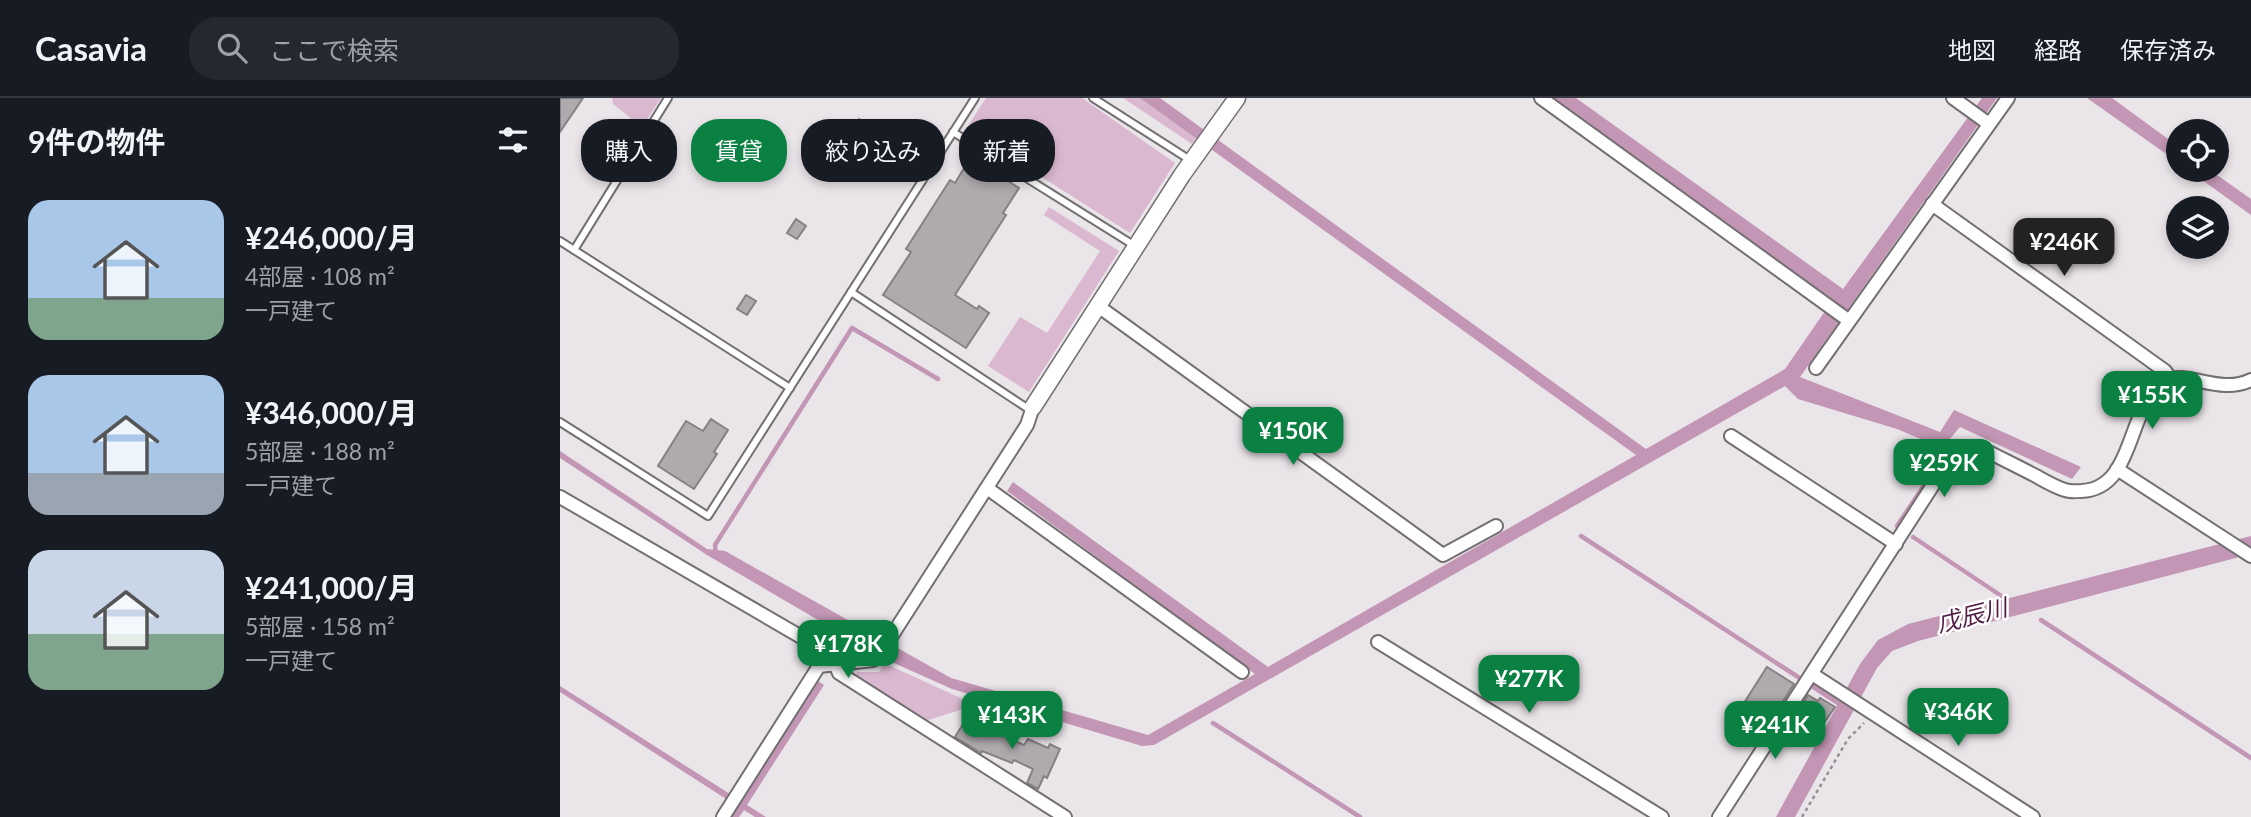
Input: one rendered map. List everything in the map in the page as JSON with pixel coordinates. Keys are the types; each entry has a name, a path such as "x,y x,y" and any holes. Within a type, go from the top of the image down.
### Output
{"street":[{"path":"723,817 819,666 873,660 889,640 1027,425 1033,409 1098,306 1202,146 1237,98"},
{"path":"1541,98 1848,320"},
{"path":"1953,98 1990,124"},
{"path":"1816,368 2008,98"},
{"path":"1932,204 2165,371 2170,378"},
{"path":"1098,306 1443,555 1496,526"},
{"path":"1719,817 1953,454 1963,447 1979,447 2067,491 2089,491 2105,483 2117,469 2145,403 2157,387 2170,378 2217,386 2241,385 2251,380"},
{"path":"1731,436 1896,544"},
{"path":"2117,469 2251,556"},
{"path":"986,488 1242,672"},
{"path":"560,497 822,649 839,673 1065,817"},
{"path":"1378,642 1662,817"},
{"path":"1808,680 1838,690 2033,817"}],"lane":[{"path":"574,250 668,98"},
{"path":"560,422 708,516 975,98"},
{"path":"1093,98 1192,161"},
{"path":"953,132 1136,247"},
{"path":"560,241 790,388"},
{"path":"851,292 1033,409"}],"path":[{"path":"1802,817 1848,739 1869,710"}],"shaded area":[{"path":"612,98 661,98 647,119 632,119 613,104"},
{"path":"986,98 1082,98 1175,163 1130,233 1050,182 1055,182 1055,119 972,119"},
{"path":"1123,98 1140,98 1196,138 1192,144"},
{"path":"1049,207 1119,251 1029,392 988,366 1020,317 1047,333 1100,251 1044,215"},
{"path":"884,663 976,705 925,721 856,679 857,672 879,672"}],"water":[{"path":"1140,98 1160,98 1646,449 1785,369 1832,301 1551,98 1576,98 1843,289 1982,98 1997,98 1800,377 1940,432 1954,410 2081,467 2072,479 1960,427 1942,448 1897,429 1798,399 1785,386 1154,745 1142,746 952,689 885,659 707,555 560,458 560,451 707,549 725,551 951,678 1148,735 1255,674 1007,491 1013,482 1268,667 1636,455"},
{"path":"2087,98 2112,98 2166,137 2166,154"},
{"path":"2205,182 2227,182 2251,199 2251,215 2229,199 2229,196 2224,196"},
{"name":"戊辰川","path":"2251,536 2251,554 1918,641 1892,651 1877,668 1795,817 1776,817 1860,664 1878,640 1908,624"},
{"path":"818,681 824,685 747,805 766,817 755,817 744,810 739,817 730,817 737,806 560,692 560,686 741,801"}],"building":[{"path":"560,98 583,98 560,132"},
{"path":"959,176 959,182 1010,182 1019,188 1003,213 1006,215 955,295 989,313 966,348 883,295 911,252 906,249 950,180 955,183"},
{"path":"796,219 806,226 797,239 787,233"},
{"path":"746,295 756,301 747,315 737,309"},
{"path":"711,419 728,430 714,452 717,454 694,489 658,466 686,421 703,431"},
{"path":"1767,667 1794,684 1771,720 1744,703"},
{"path":"1808,695 1818,701 1820,698 1835,707 1820,729 1805,720 1807,717 1798,711"},
{"path":"965,721 981,731 983,728 996,736 998,733 1024,745 1028,739 1048,748 1050,744 1060,749 1047,778 1044,776 1038,789 1027,783 1033,769 1014,760 1012,763 982,751 981,753 955,737"}],"waterway":[{"path":"716,554 715,545 852,328 938,379"},
{"path":"1897,526 1939,463 1942,448"},
{"path":"1581,536 1838,703 1840,707"},
{"name":"戊辰川","path":"1913,537 2006,599"},
{"path":"2041,620 2251,758"},
{"path":"1213,723 1360,817"}]}
